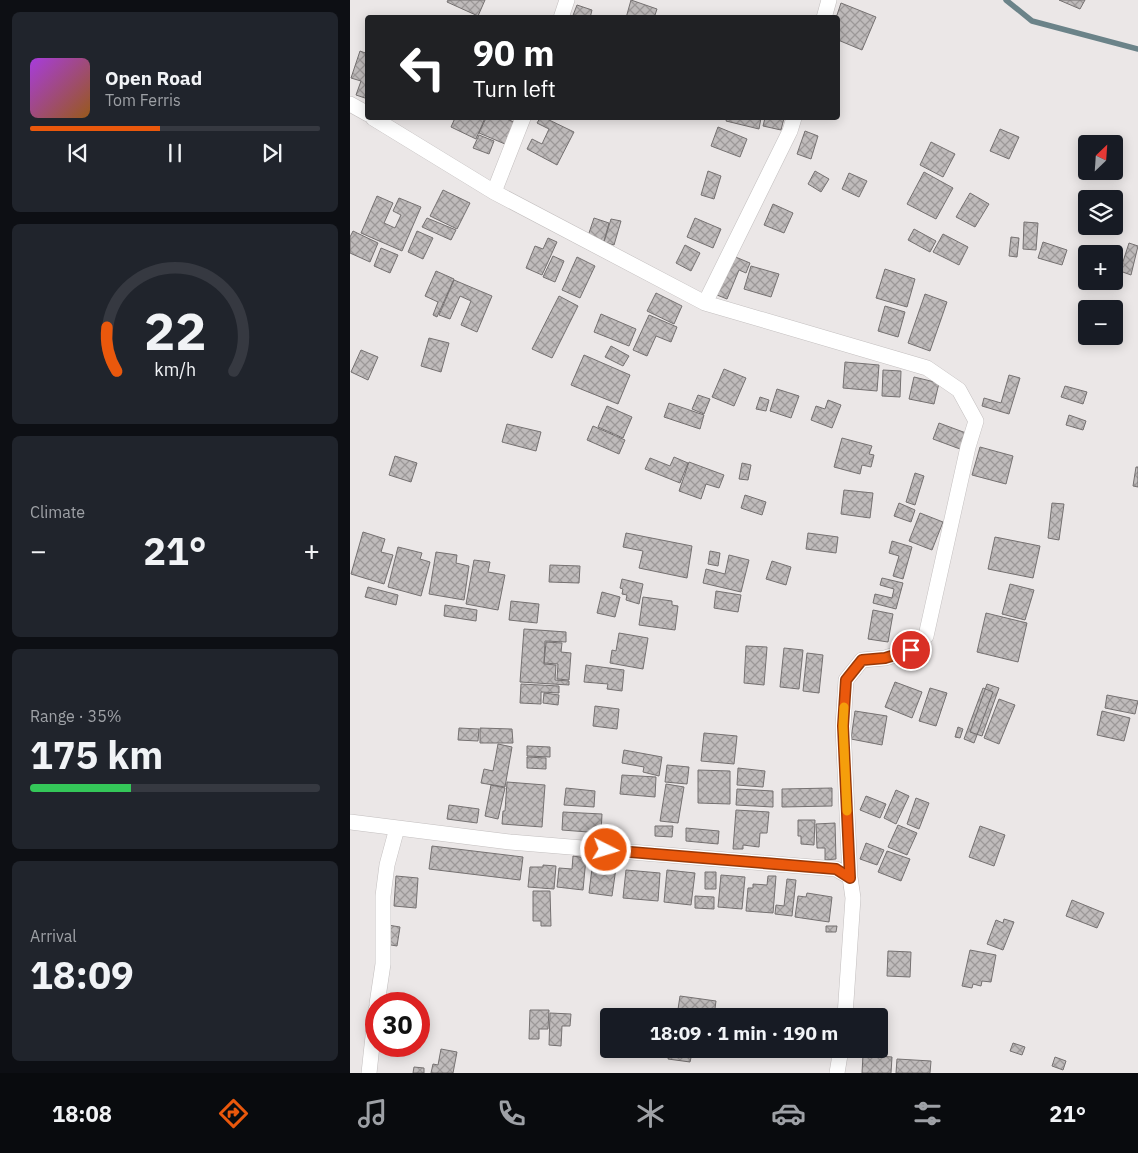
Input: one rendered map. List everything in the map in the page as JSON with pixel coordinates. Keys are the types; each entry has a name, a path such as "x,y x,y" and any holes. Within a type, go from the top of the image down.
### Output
{"street":[{"path":"562,15 567,0"},
{"path":"825,15 829,0"},
{"path":"350,104 365,112"},
{"path":"376,120 494,192 705,303 927,368 958,390 976,421 968,447 926,636 911,650 885,658 862,660 846,680 843,726 850,878 853,898 846,1008"},
{"path":"494,192 522,120"},
{"path":"705,303 790,131 793,120"},
{"path":"350,822 510,842 836,869 850,878"},
{"path":"379,992 383,964 383,896 387,865 397,828"},
{"path":"369,1073 371,1057"},
{"path":"837,1073 840,1058"}],"building":[{"path":"448,0 485,0 478,15 447,2"},
{"path":"631,0 657,9 655,15 627,15"},
{"path":"1059,0 1085,0 1080,9"},
{"path":"841,3 876,17 862,50 840,41 840,15 837,15"},
{"path":"577,5 592,10 591,15 573,15"},
{"path":"360,51 365,53 365,98 356,95 361,81 351,78"},
{"path":"454,120 484,120 476,139 451,127"},
{"path":"485,120 509,120 514,122 505,144 479,133"},
{"path":"539,120 549,120 574,132 557,165 527,149 532,139 542,144 549,129 537,123"},
{"path":"726,120 761,120 759,129"},
{"path":"764,120 784,120 781,130 763,126"},
{"path":"718,127 747,139 740,157 711,146"},
{"path":"1000,129 1019,137 1009,159 990,151"},
{"path":"805,131 818,136 811,159 797,154"},
{"path":"479,135 494,141 489,154 473,148"},
{"path":"931,142 955,154 943,177 920,165"},
{"path":"708,171 721,176 714,199 701,195"},
{"path":"815,171 829,179 821,192 808,184"},
{"path":"924,172 953,188 936,219 907,204"},
{"path":"849,173 867,181 859,197 842,189"},
{"path":"443,190 470,203 457,229 430,216"},
{"path":"970,193 989,204 975,227 956,217"},
{"path":"377,196 393,203 384,223 395,228 401,215 393,211 399,198 421,207 402,251 361,233"},
{"path":"773,204 793,213 784,233 764,225"},
{"path":"427,218 456,230 451,240 422,227"},
{"path":"594,218 609,223 604,241 588,236"},
{"path":"695,218 721,229 713,248 687,237"},
{"path":"611,219 621,221 614,245 604,242"},
{"path":"1024,222 1038,223 1036,250 1023,249"},
{"path":"914,229 936,241 930,252 908,240"},
{"path":"353,231 378,243 370,262 350,253 350,237"},
{"path":"417,231 433,238 423,259 408,252"},
{"path":"943,234 968,247 959,265 933,252"},
{"path":"1011,237 1019,238 1017,257 1009,256"},
{"path":"548,238 557,242 542,275 526,268 535,246 543,249"},
{"path":"1043,242 1067,250 1062,265 1038,258"},
{"path":"1129,243 1138,246 1131,275 1123,272 1123,262"},
{"path":"685,245 700,253 691,271 676,263"},
{"path":"381,248 398,255 390,273 374,266"},
{"path":"553,256 564,261 555,282 543,277"},
{"path":"733,256 750,263 746,273 739,270 727,299 717,295"},
{"path":"577,257 595,266 580,298 562,290"},
{"path":"751,266 779,274 771,297 744,289"},
{"path":"885,269 915,279 907,307 876,298"},
{"path":"436,271 454,279 437,317 433,315 438,302 425,296"},
{"path":"454,280 492,296 477,332 461,325 471,301 460,296 450,319 439,315"},
{"path":"656,293 682,306 674,324 647,311"},
{"path":"925,294 947,302 930,351 908,343"},
{"path":"559,296 578,306 552,358 532,349"},
{"path":"885,306 905,312 898,337 878,331"},
{"path":"601,314 636,329 629,346 594,332"},
{"path":"649,315 677,327 671,342 656,336 647,356 633,350"},
{"path":"429,338 449,343 441,372 421,366"},
{"path":"611,346 629,356 623,366 605,357"},
{"path":"361,350 378,357 368,380 351,372"},
{"path":"584,355 630,375 618,404 571,385"},
{"path":"845,362 879,365 877,391 843,388"},
{"path":"724,369 746,378 734,406 712,397"},
{"path":"883,370 901,371 900,397 882,396"},
{"path":"1009,375 1020,378 1009,414 982,406 984,398 1001,403"},
{"path":"914,377 939,383 934,404 909,399"},
{"path":"1065,386 1087,392 1083,404 1061,397"},
{"path":"777,389 799,396 791,418 770,411"},
{"path":"698,395 710,399 704,414 692,409"},
{"path":"760,397 769,400 766,411 756,409"},
{"path":"828,400 841,405 832,428 811,420 816,406 825,409"},
{"path":"669,403 704,415 700,429 664,417"},
{"path":"607,406 632,417 623,438 598,427"},
{"path":"1069,415 1086,421 1083,430 1066,425"},
{"path":"939,423 966,433 960,449 933,439"},
{"path":"507,424 541,432 536,451 502,442"},
{"path":"593,426 625,440 619,454 587,440"},
{"path":"842,438 872,446 869,454 874,455 871,467 862,465 860,474 834,467"},
{"path":"980,447 1013,456 1006,484 972,475"},
{"path":"395,456 417,463 411,482 389,475"},
{"path":"674,457 688,463 680,483 645,469 650,458 670,466"},
{"path":"689,462 724,475 719,488 706,484 701,499 679,491"},
{"path":"742,463 751,465 748,480 739,479"},
{"path":"1136,467 1138,467 1138,487 1133,486"},
{"path":"915,473 924,476 915,505 906,502"},
{"path":"844,490 873,493 870,518 841,514"},
{"path":"745,495 766,502 762,515 741,508"},
{"path":"899,503 915,510 911,522 894,516"},
{"path":"1052,503 1064,504 1059,540 1048,538"},
{"path":"920,513 943,522 932,550 909,541"},
{"path":"363,532 385,539 381,552 393,555 384,584 351,574"},
{"path":"626,533 692,546 687,578 639,568 643,551 623,547"},
{"path":"808,533 838,537 836,553 806,549"},
{"path":"995,537 1040,546 1033,578 988,569"},
{"path":"892,541 912,547 903,579 893,576 899,556 889,553"},
{"path":"398,547 422,553 420,559 430,562 421,596 388,587"},
{"path":"710,551 720,553 718,566 708,564"},
{"path":"436,552 457,555 456,563 469,566 464,600 429,594"},
{"path":"729,555 749,560 741,592 703,583 706,569 725,574"},
{"path":"474,560 490,562 488,572 505,575 498,610 466,604"},
{"path":"772,561 791,567 786,585 766,579"},
{"path":"550,565 580,566 579,583 549,582"},
{"path":"882,578 903,583 896,609 873,603 875,594 892,598 894,589 880,585"},
{"path":"622,579 643,584 639,604 626,600 627,595 622,594 623,589 620,588"},
{"path":"1010,584 1034,590 1025,620 1002,614"},
{"path":"368,587 398,595 396,605 365,597"},
{"path":"716,591 741,595 738,612 714,608"},
{"path":"602,592 620,597 615,617 597,613"},
{"path":"643,597 672,601 672,605 678,606 675,630 639,625"},
{"path":"511,601 539,604 537,623 509,620"},
{"path":"445,605 477,610 476,621 444,616"},
{"path":"873,610 893,614 888,642 868,639"},
{"path":"986,613 1027,623 1018,662 977,652"},
{"path":"524,629 566,632 566,642 545,641 544,664 556,665 555,680 569,681 569,685 520,682"},
{"path":"619,633 648,638 643,669 610,663 612,650 616,651"},
{"path":"546,642 562,643 561,652 571,653 569,680 557,679 558,664 544,663"},
{"path":"746,646 767,647 764,685 744,683"},
{"path":"784,648 803,650 799,689 780,687"},
{"path":"807,653 823,655 819,693 803,691"},
{"path":"586,665 624,670 622,691 607,689 608,684 584,682"},
{"path":"895,682 922,692 912,718 885,707"},
{"path":"521,684 559,686 559,693 541,692 541,704 520,703"},
{"path":"987,684 999,688 982,736 970,732"},
{"path":"930,688 947,693 936,726 919,721"},
{"path":"983,688 993,692 974,743 964,739"},
{"path":"544,693 559,695 558,705 543,703"},
{"path":"1107,695 1138,701 1135,714 1105,708"},
{"path":"999,699 1015,705 999,744 984,738"},
{"path":"595,706 619,709 617,729 593,726"},
{"path":"855,711 887,716 882,745 851,739"},
{"path":"1102,711 1130,718 1124,741 1097,735"},
{"path":"958,727 963,729 960,738 955,737"},
{"path":"459,728 479,729 478,741 458,740"},
{"path":"480,728 512,729 513,743 480,743"},
{"path":"704,733 737,736 734,764 701,761"},
{"path":"498,744 512,747 505,787 481,783 484,769 493,771"},
{"path":"527,746 550,747 550,757 527,756"},
{"path":"624,750 662,757 659,776 643,772 644,767 622,763"},
{"path":"527,757 546,758 546,769 527,768"},
{"path":"667,765 689,767 687,784 665,782"},
{"path":"738,768 765,771 763,787 737,785"},
{"path":"698,770 730,771 730,804 698,803"},
{"path":"622,775 656,777 655,797 620,794"},
{"path":"507,782 545,785 542,827 502,824"},
{"path":"666,784 684,787 678,823 660,821"},
{"path":"491,785 505,788 498,819 485,816"},
{"path":"566,788 595,791 594,807 564,805"},
{"path":"832,788 832,806 782,807 782,789"},
{"path":"737,789 773,791 773,807 736,805"},
{"path":"896,790 909,796 896,824 884,818"},
{"path":"866,796 886,804 880,818 860,810"},
{"path":"916,798 929,803 919,829 907,824"},
{"path":"449,805 479,809 477,823 447,819"},
{"path":"736,810 769,812 767,833 760,833 759,847 743,845 743,849 733,849"},
{"path":"563,812 602,814 601,833 562,830"},
{"path":"798,820 815,820 814,845 801,844 801,836 798,836"},
{"path":"835,823 836,859 825,860 825,848 817,848 816,824"},
{"path":"898,825 917,833 907,855 888,847"},
{"path":"655,826 673,826 672,837 655,836"},
{"path":"980,826 1005,835 994,866 969,857"},
{"path":"686,828 719,831 718,844 686,841"},
{"path":"866,843 884,850 877,865 860,859"},
{"path":"432,846 523,857 520,880 429,869"},
{"path":"887,851 910,859 901,881 878,872"},
{"path":"573,856 586,858 583,890 557,887 559,868 572,869"},
{"path":"593,860 610,862 610,867 616,868 612,896 589,893"},
{"path":"543,865 556,866 554,889 528,887 530,867 543,867"},
{"path":"626,870 660,873 658,901 623,898"},
{"path":"667,870 695,873 691,905 664,902"},
{"path":"705,872 716,872 716,889 705,889"},
{"path":"721,875 745,877 742,909 718,907"},
{"path":"396,876 418,878 416,908 394,906"},
{"path":"768,876 776,876 773,913 746,911 748,888 753,888 753,884 767,885"},
{"path":"787,879 796,880 792,916 775,914 776,905 784,906"},
{"path":"533,891 550,891 551,926 541,926 541,921 533,921"},
{"path":"807,893 832,897 829,922 795,917 798,896 806,897"},
{"path":"695,896 714,897 714,909 695,908"},
{"path":"1072,900 1104,913 1097,928 1066,916"},
{"path":"1004,919 1014,922 1003,950 987,944 996,920 1003,923"},
{"path":"388,925 400,927 397,946 385,944"},
{"path":"826,926 837,926 836,932 826,932"},
{"path":"970,950 996,955 991,982 982,981 981,986 973,984 972,988 962,986"},
{"path":"888,951 911,952 910,977 887,976"},
{"path":"680,996 716,1001 715,1008 678,1008"},
{"path":"530,1010 549,1010 548,1029 539,1029 539,1039 529,1039"},
{"path":"550,1013 571,1014 570,1026 562,1026 561,1046 549,1045"},
{"path":"1013,1043 1025,1047 1022,1055 1010,1051"},
{"path":"441,1049 457,1052 453,1073 431,1073 433,1064 438,1065"},
{"path":"892,1057 891,1073 862,1073 863,1058"},
{"path":"1055,1057 1066,1061 1063,1070 1052,1066"},
{"path":"668,1058 691,1058 690,1062"},
{"path":"897,1059 931,1061 930,1073 896,1073"},
{"path":"414,1067 424,1068 424,1073 413,1073"}],"waterway":[{"path":"1006,0 1032,21 1138,49"}],"slow traffic":[{"path":"844,707 843,726 847,811"}],"route":[{"path":"606,850 836,869 850,878 843,726 846,680 862,660 885,658 911,650"}]}
